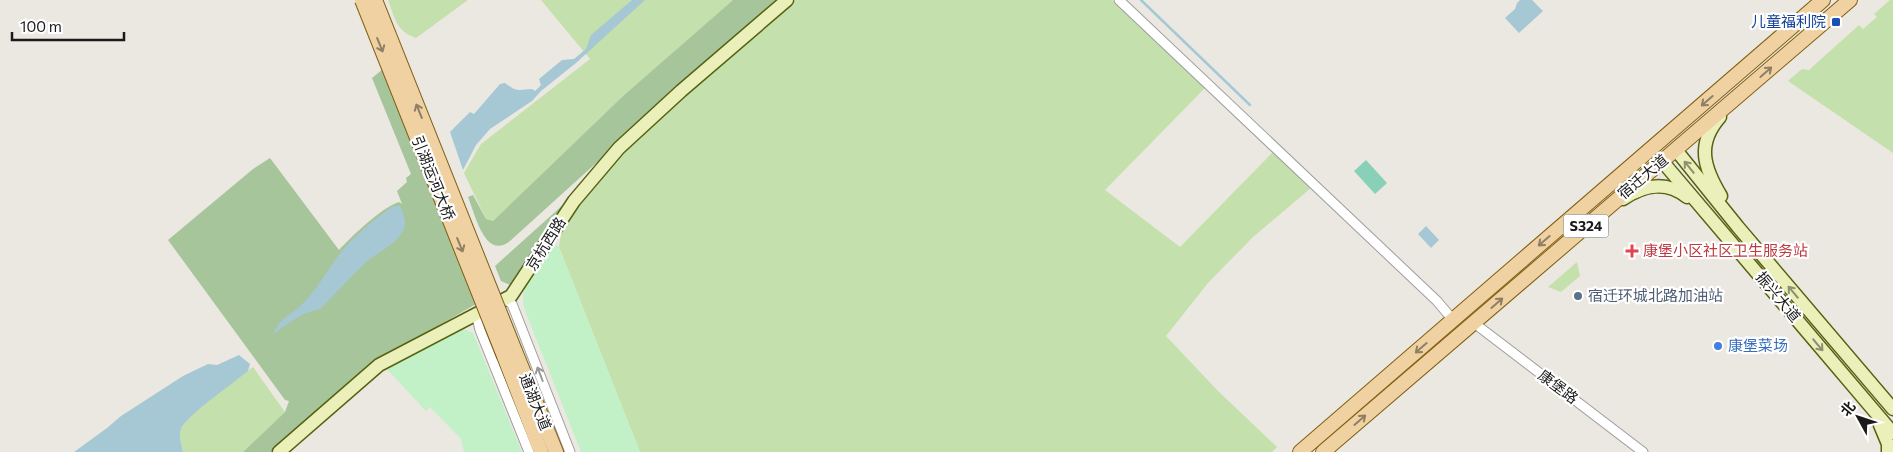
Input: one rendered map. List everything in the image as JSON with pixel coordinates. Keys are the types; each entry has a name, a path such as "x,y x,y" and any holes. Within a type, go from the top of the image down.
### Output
{"main road":[{"name":"引湖运河大桥","path":"362,0 510,354"},
{"name":"引湖运河大桥","path":"375,0 510,354"},
{"name":"京杭西路","path":"279,452 379,365 511,296 574,201 619,148 681,91 787,0"},
{"name":"宿迁大道","path":"1300,452 1823,0"},
{"name":"宿迁大道","path":"1323,452 1850,0"},
{"path":"1738,227 1708,174 1704,159 1710,128 1739,95"},
{"name":"振兴大道","path":"1676,150 1738,227 1893,408"},
{"name":"振兴大道","path":"1662,161 1893,433"},
{"path":"1596,218 1626,197 1644,188 1664,185 1680,191 1688,197 1724,234"},
{"name":"通湖大道","path":"510,354 542,452"},
{"name":"通湖大道","path":"510,354 556,452"},
{"path":"1875,388 1893,398"},
{"path":"1866,401 1885,434 1888,452"}],"street":[{"path":"1119,0 1437,302 1453,320"},
{"path":"506,300 512,304 570,452"},
{"path":"476,314 480,330 529,452"},
{"name":"康堡路","path":"1474,323 1643,452"}],"green space":[{"path":"388,0 468,0 416,38 400,28"},
{"path":"541,0 733,0 623,96 493,221 486,219 464,173 481,144 590,59"},
{"path":"733,0 782,0 647,117 510,241 501,246 494,245 488,240 482,233 468,197 473,195 486,219 493,221 623,96"},
{"path":"796,0 1112,0 1205,88 1105,190 1180,247 1273,152 1311,188 1253,237 1208,283 1166,336 1218,391 1277,447 1272,452 640,452 559,247 561,232 564,225 625,149"},
{"path":"1890,0 1893,0 1893,153 1788,81 1802,69 1809,70 1859,25 1863,29 1877,17 1874,14"},
{"path":"383,69 476,304 372,364 272,452 243,452 285,412 289,401 285,400 168,240 253,169 270,158 339,250 359,230 384,210 399,202 402,204 397,191 407,182 406,178 411,174 372,78"},
{"path":"1366,160 1387,183 1375,194 1354,171"},
{"path":"575,194 512,286 501,281 495,266"},
{"path":"555,244 559,247 640,452 581,452 523,302 523,294 529,281"},
{"path":"1577,262 1580,276 1561,292 1548,287"},
{"path":"459,327 473,333 522,452 464,452 461,439 430,407 426,411 384,366"},
{"path":"253,367 285,412 243,452 183,452 180,435 185,423 202,406"}],"water":[{"path":"632,0 645,0 532,101 490,129 476,145 463,170 450,132 470,112 474,114 500,84 505,83 518,90 532,89 535,91 541,85 539,79 562,60 574,59 586,49 591,35"},
{"path":"1520,0 1532,0 1543,11 1519,33 1505,18 1515,9"},
{"path":"393,206 400,206 405,220 404,228 396,240 364,264 320,309 301,316 273,334 281,322 311,295 351,241"},
{"path":"1426,226 1439,240 1431,248 1418,234"},
{"path":"239,355 250,364 248,371 185,423 180,435 183,452 74,452 121,416 183,376 208,364 217,365"}],"waterway":[{"path":"1141,0 1250,105"}],"place":[{"name":"儿童福利院","path":"1836,22"},
{"name":"康堡小区社区卫生服务站","path":"1632,251"},
{"name":"宿迁环城北路加油站","path":"1578,296"},
{"name":"康堡菜场","path":"1718,346"}]}
